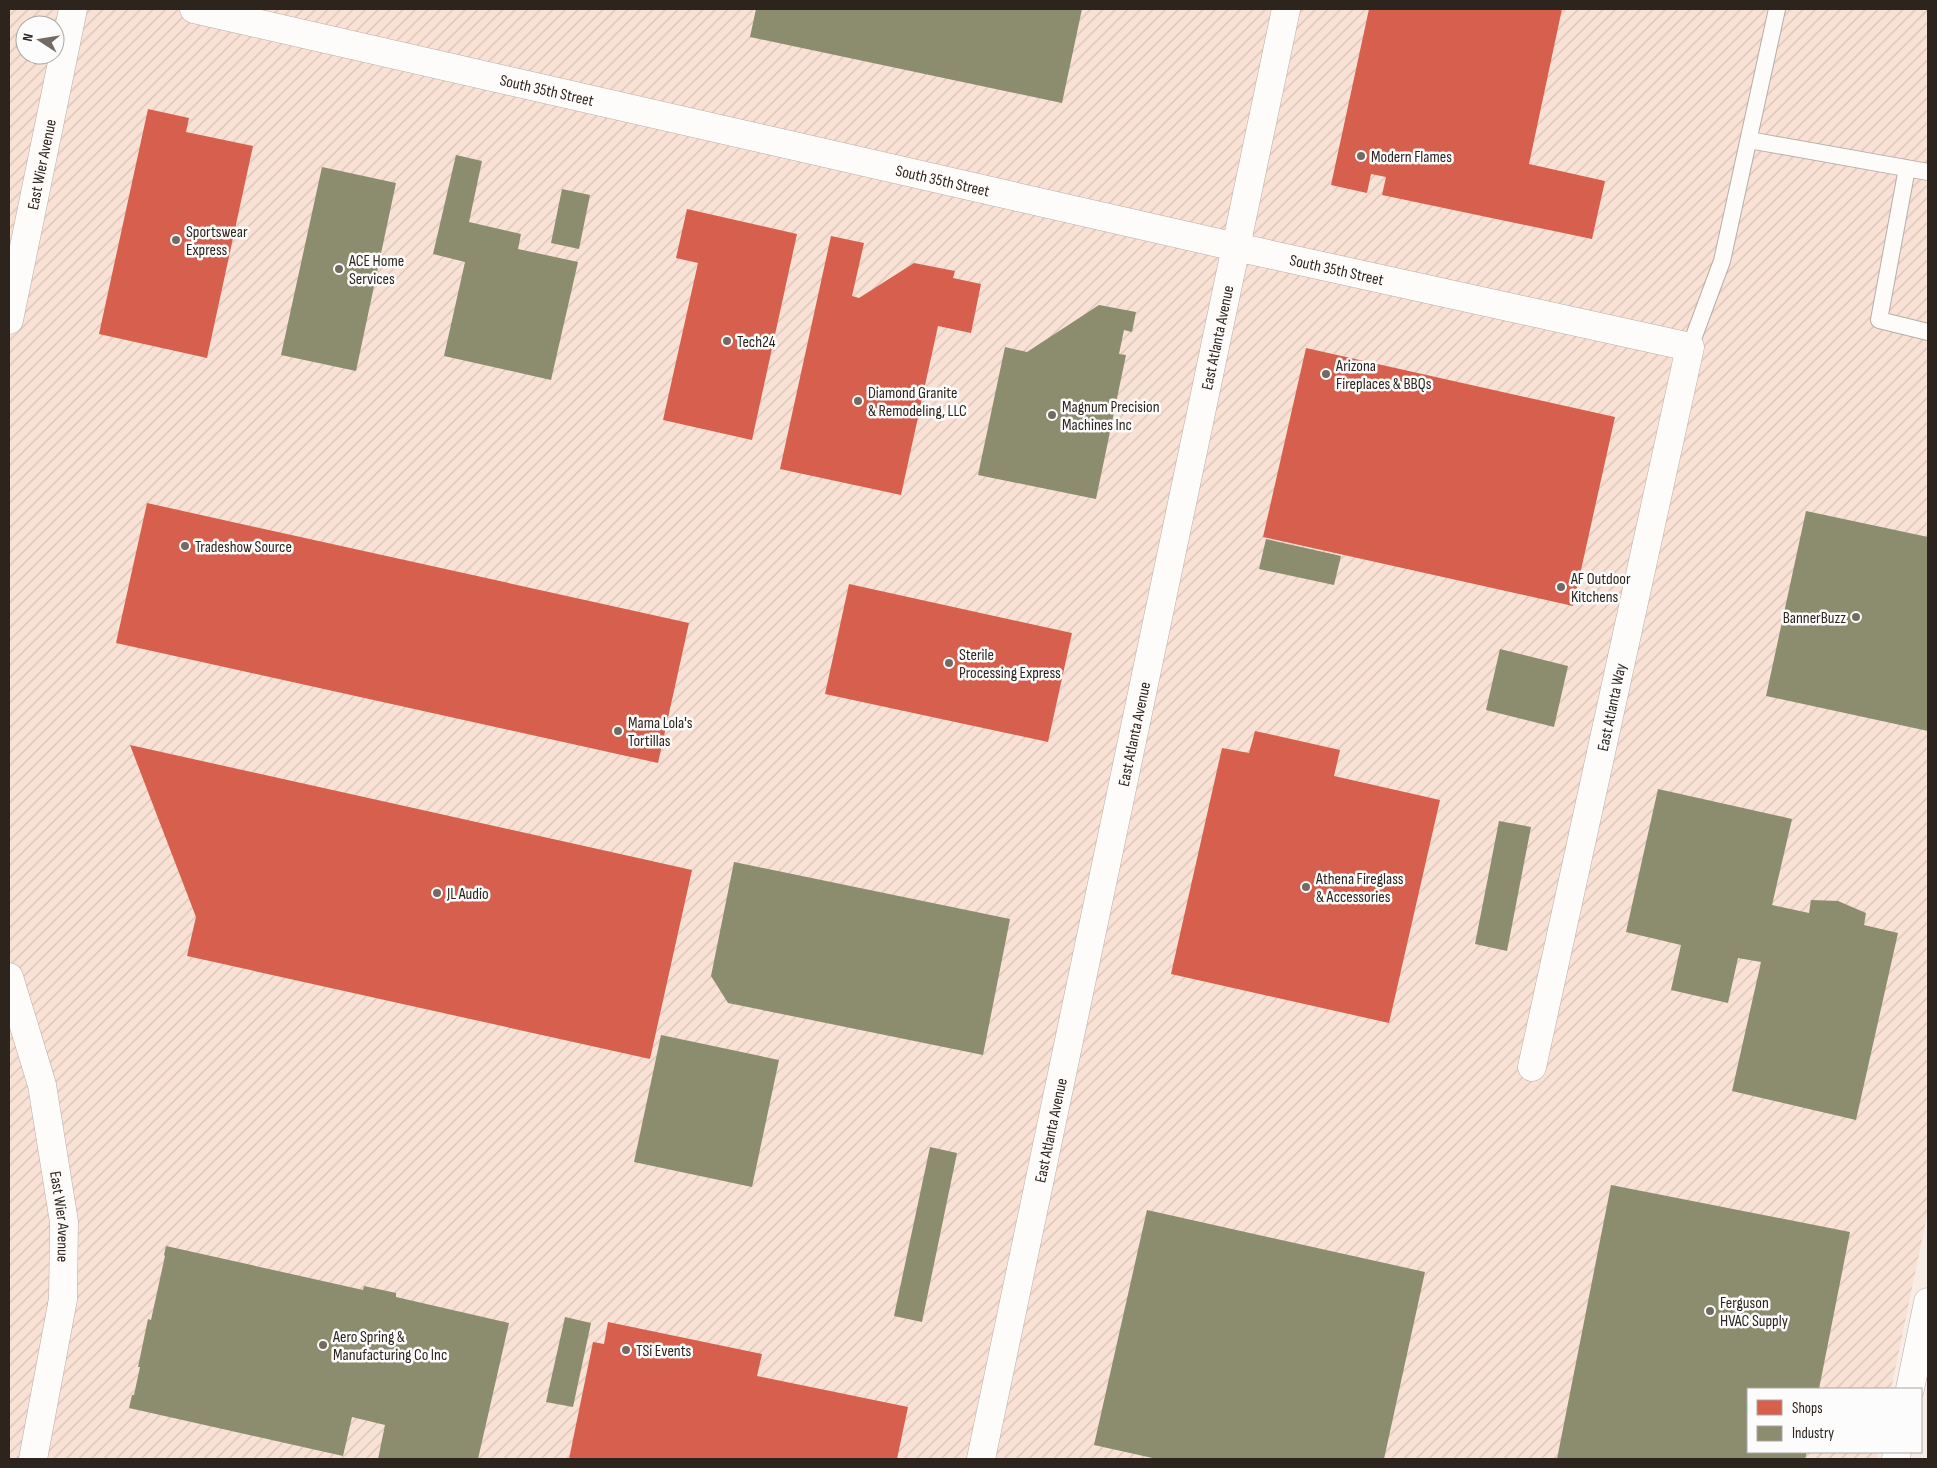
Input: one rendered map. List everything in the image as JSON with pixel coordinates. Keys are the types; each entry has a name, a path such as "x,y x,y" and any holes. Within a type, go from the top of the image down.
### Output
{"street":[{"name":"East Wier Avenue","path":"9,320 73,9"},
{"name":"South 35th Street","path":"194,9 1236,247 1690,347"},
{"name":"East Atlanta Avenue","path":"981,1459 1286,9"},
{"name":"East Atlanta Way","path":"1532,1067 1690,347"},
{"name":"East Wier Avenue","path":"9,977 42,1085 64,1222 63,1299 32,1459"},
{"path":"1910,1388 1928,1302"}],"lane":[{"path":"1690,347 1722,261 1777,9"},
{"path":"1749,140 1928,172"},
{"path":"1907,168 1879,320 1928,332"}],"shaded area":[{"path":"9,9 1928,9 1928,1211 1891,1388 1747,1388 1747,1453 1878,1453 1877,1459 9,1459"}],"building: Shops":[{"path":"1369,9 1562,9 1529,164 1605,181 1592,239 1382,195 1386,177 1371,174 1367,193 1331,185"},
{"name":"Sportswear Express","path":"148,109 189,118 186,132 253,146 207,358 99,334"},
{"name":"Tech24","path":"687,209 797,234 752,440 663,420 698,263 676,258"},
{"name":"Diamond Granite & Remodeling, LLC","path":"831,236 864,243 852,296 859,298 914,263 955,271 953,278 981,284 971,333 938,326 901,495 780,469"},
{"path":"1306,348 1615,417 1573,606 1263,537"},
{"path":"147,503 689,623 658,763 116,643"},
{"name":"Sterile Processing Express","path":"849,584 1072,633 1048,742 825,694"},
{"name":"Athena Fireglass & Accessories","path":"1255,731 1340,750 1334,776 1440,800 1389,1023 1171,974 1222,748 1249,753"},
{"name":"JL Audio","path":"130,745 692,870 650,1059 187,956 196,917"},
{"path":"608,1322 762,1354 757,1376 908,1407 897,1459 569,1459 593,1342 604,1344"}],"building: Industry":[{"path":"756,9 1082,9 1062,103 750,37"},
{"path":"456,155 482,161 469,222 521,234 518,249 578,262 551,380 444,356 465,262 433,254"},
{"name":"ACE Home Services","path":"322,167 396,183 356,371 281,355"},
{"path":"562,189 590,195 579,249 551,243"},
{"name":"Magnum Precision Machines Inc","path":"1099,305 1136,312 1132,332 1124,330 1119,354 1126,355 1096,499 978,475 1005,347 1027,352"},
{"name":"BannerBuzz","path":"1806,511 1928,537 1928,731 1766,696"},
{"path":"1266,539 1341,556 1334,585 1259,569"},
{"path":"1500,649 1568,666 1554,727 1486,710"},
{"path":"1658,789 1792,819 1772,905 1809,913 1811,900 1838,901 1866,913 1864,925 1898,933 1856,1120 1732,1091 1761,962 1738,958 1728,1003 1671,990 1681,945 1626,932"},
{"path":"1499,821 1531,827 1507,951 1475,944"},
{"path":"734,862 1010,919 983,1055 728,1003 711,976"},
{"path":"661,1035 779,1060 752,1187 634,1162"},
{"path":"930,1147 957,1153 922,1322 894,1316"},
{"name":"Ferguson HVAC Supply","path":"1611,1185 1850,1232 1819,1388 1747,1388 1747,1453 1807,1453 1805,1459 1557,1459"},
{"path":"1147,1210 1425,1272 1384,1459 1157,1459 1094,1445"},
{"name":"Aero Spring & Manufacturing Co Inc","path":"166,1246 363,1290 364,1286 396,1293 396,1297 509,1323 478,1459 378,1459 385,1425 352,1417 343,1456 129,1408 132,1395 134,1395 148,1319 151,1320"},
{"path":"565,1317 591,1323 573,1407 546,1402"}],"place":[{"name":"Modern Flames","path":"1361,156"},
{"name":"Sportswear Express","path":"176,240"},
{"name":"ACE Home Services","path":"339,269"},
{"name":"Tech24","path":"727,341"},
{"name":"Arizona Fireplaces & BBQs","path":"1326,374"},
{"name":"Diamond Granite & Remodeling, LLC","path":"858,401"},
{"name":"Magnum Precision Machines Inc","path":"1052,415"},
{"name":"Tradeshow Source","path":"185,546"},
{"name":"AF Outdoor Kitchens","path":"1561,587"},
{"name":"BannerBuzz","path":"1856,617"},
{"name":"Sterile Processing Express","path":"949,663"},
{"name":"Mama Lola's Tortillas","path":"618,731"},
{"name":"Athena Fireglass & Accessories","path":"1306,887"},
{"name":"JL Audio","path":"437,893"},
{"name":"Ferguson HVAC Supply","path":"1710,1311"},
{"name":"Aero Spring & Manufacturing Co Inc","path":"323,1345"},
{"name":"TSi Events","path":"626,1350"}]}
